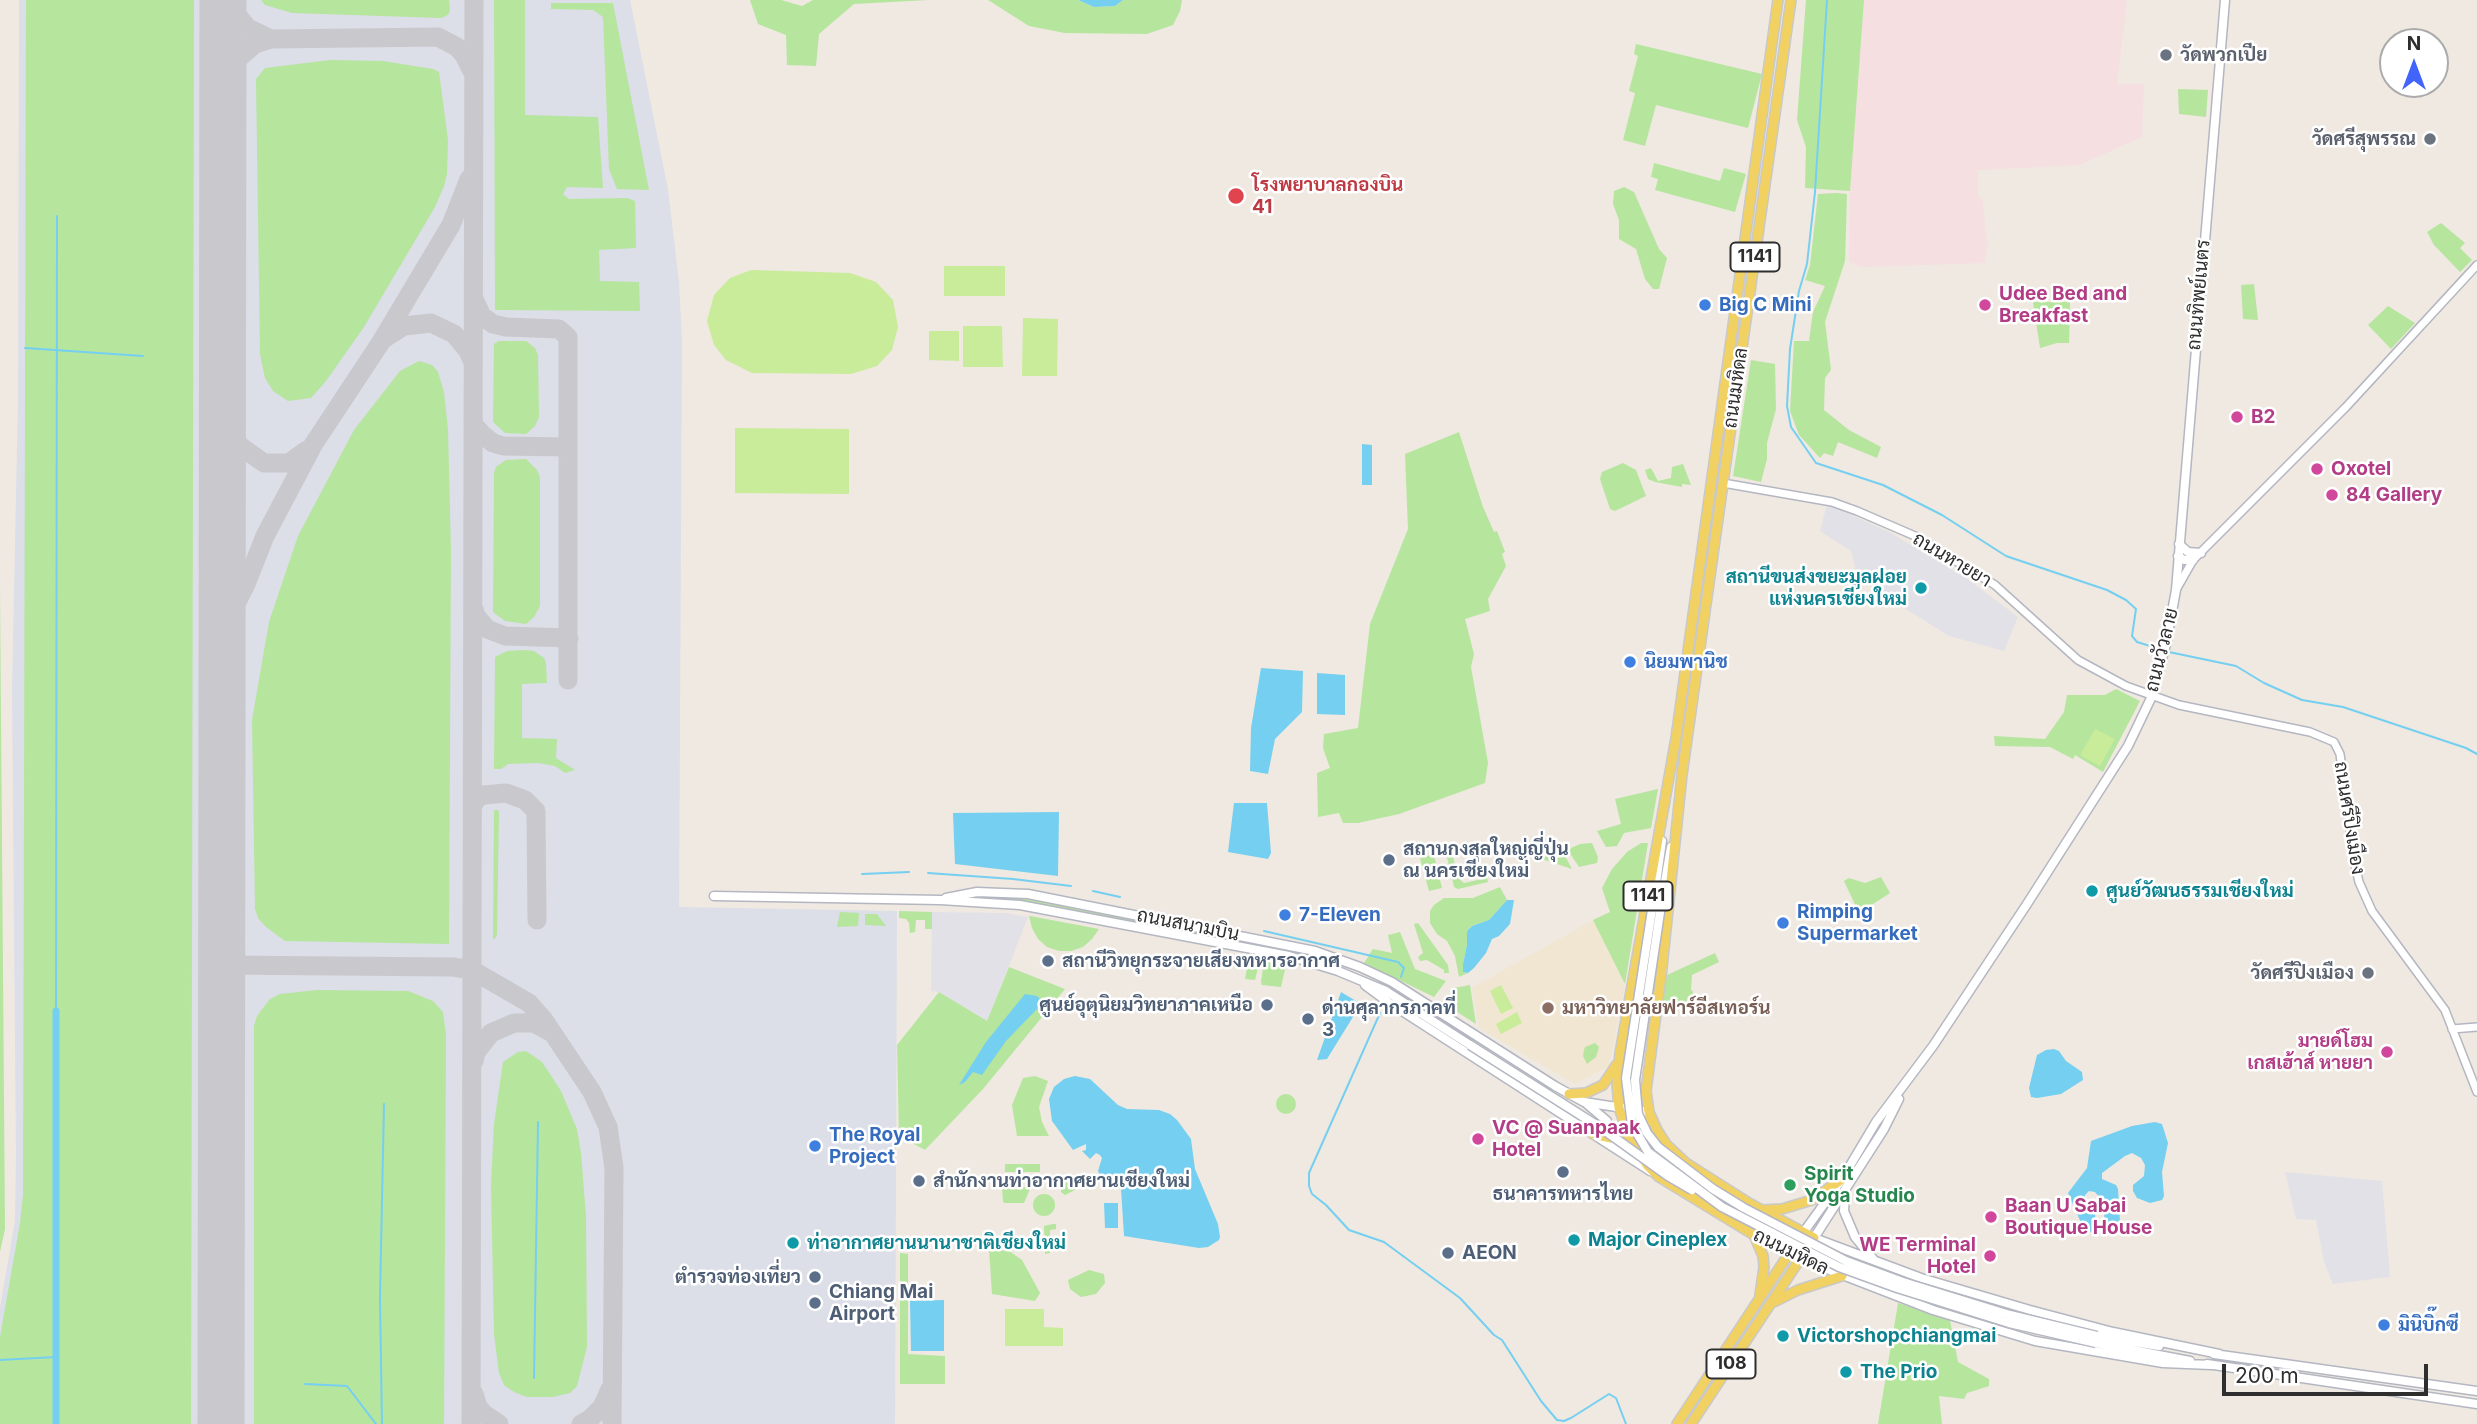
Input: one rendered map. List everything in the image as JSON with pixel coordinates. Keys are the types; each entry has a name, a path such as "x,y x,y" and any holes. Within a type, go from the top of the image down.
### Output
{"main road":[{"name":"ถนนมหิดล","path":"1777,0 1676,738 1635,1080 1638,1114 1647,1133 1676,1163 1734,1202 1846,1261 1903,1282 2096,1339 2477,1391"},
{"name":"ถนนมหิดล","path":"1791,0 1682,775 1646,1091 1650,1113 1666,1144 1686,1163 1802,1233 1921,1278 2078,1323 2219,1354"},
{"name":"ถนนทิพย์เนตร","path":"2176,590 2225,0"},
{"path":"1755,162 1768,164"},
{"path":"2179,544 2188,552 2201,553"},
{"path":"2178,556 2184,560 2193,560"},
{"name":"ถนนวัวลาย","path":"1814,1238 1877,1122 1918,1068 2022,912 2134,735 2151,696 2163,656 2176,590"},
{"name":"ถนนมหิดล","path":"1676,738 1620,1053 1617,1085 1619,1108 1629,1136 1647,1165 1659,1177 1789,1254 1912,1303 2035,1341 2163,1363 2211,1364"},
{"name":"ถนนมหิดล","path":"1682,775 1627,1067 1629,1114 1635,1132 1648,1152 1722,1207 1839,1267 2009,1323 2211,1364 2477,1404"},
{"name":"ถนนสนามบิน","path":"940,900 977,892 1028,894 1315,951 1392,982 1584,1102 1650,1113"},
{"name":"ถนนสนามบิน","path":"714,896 940,900 1020,905 1318,963 1393,995 1601,1128 1668,1176 1722,1207"},
{"name":"ถนนสนามบิน","path":"1357,979 1383,999 1659,1177"},
{"path":"1625,1031 1630,1038 1639,1042 1647,1041 1653,1036"},
{"path":"1569,1094 1586,1093 1603,1085 1614,1071 1620,1053"},
{"path":"1584,1102 1607,1121 1606,1131 1596,1135"},
{"path":"1596,1135 1629,1136 1644,1125 1650,1113"},
{"path":"1761,1210 1782,1209 1812,1200 1844,1184 1843,1201 1849,1225 1861,1247 1876,1262"},
{"name":"ถนนวัวลาย","path":"1802,1233 1844,1184"},
{"name":"108","path":"1677,1424 1802,1233"},
{"path":"1754,1235 1763,1256 1764,1267 1759,1300"},
{"name":"108","path":"1692,1424 1814,1238"},
{"path":"1770,1305 1798,1290 1842,1276"},
{"path":"1912,1303 1906,1296 1906,1287 1910,1280 1921,1278"}],"street":[{"name":"ถนนวัวลาย","path":"2176,590 2193,560 2346,407 2477,265"},
{"name":"ถนนหายยา","path":"1723,483 1832,502 1915,536 1995,586 2078,660 2151,696"},
{"name":"ถนนศรีปิงเมือง","path":"2151,696 2179,705 2317,734 2334,742 2340,754 2359,881 2372,911 2445,1010 2477,1092"},
{"path":"2452,1029 2477,1027"}],"shaded area":[{"name":"ท่าอากาศยานนานาชาติเชียงใหม่","path":"19,0 630,0 668,190 679,282 682,341 679,907 897,911 895,1424 0,1424 0,1308 15,1221 16,1155 12,690 18,400"},
{"path":"1864,0 2127,0 2117,84 2144,84 2142,137 2079,165 1978,170 1978,195 1983,201 1987,246 1985,263 1860,267 1849,262 1850,191"},
{"path":"1827,504 1889,532 1966,578 2018,617 2004,651 1949,636 1858,579 1851,551 1820,531"},
{"path":"932,912 1005,913 1028,917 987,1022 939,992 931,991"},
{"name":"มหาวิทยาลัยฟาร์อีสเทอร์น","path":"1593,920 1625,984 1609,1066 1575,1084 1479,1028 1472,988"},
{"path":"2285,1172 2382,1181 2390,1277 2333,1284 2324,1262 2316,1220 2296,1219"}],"green space":[{"path":"26,0 194,0 191,1424 0,1424 0,1337 23,1195"},
{"path":"261,0 449,0 450,10 448,15 441,18 292,13 265,5"},
{"path":"494,0 525,0 525,115 598,117 603,188 567,187 563,194 569,199 627,198 635,201 636,248 599,250 600,281 639,282 640,311 495,310"},
{"path":"750,0 781,0 802,6 813,0 928,0 854,4 819,34 816,66 787,65 786,35 758,24"},
{"path":"988,0 1078,0 1094,7 1115,6 1123,0 1182,0 1173,25 1147,34 1065,33 1029,26"},
{"path":"1806,0 1864,0 1850,191 1805,188 1806,147 1797,120"},
{"path":"551,3 613,3 649,190 617,189 609,169 603,17 593,10 551,9"},
{"path":"1636,44 1762,74 1748,128 1656,105 1645,146 1623,140 1635,93 1629,91 1638,56 1634,54"},
{"path":"330,60 383,61 439,72 448,140 447,174 435,207 364,327 311,398 288,401 273,391 265,378 260,354 256,79 265,68"},
{"path":"2178,89 2208,90 2206,117 2179,114"},
{"path":"1654,163 1720,181 1724,168 1746,174 1735,212 1655,190 1658,179 1651,177"},
{"path":"1624,187 1634,192 1659,249 1667,258 1659,289 1653,289 1645,279 1636,249 1619,239 1619,220 1613,204 1614,191"},
{"path":"1818,194 1847,194 1845,261 1825,322 1831,370 1825,378 1824,410 1849,430 1881,447 1877,458 1838,442 1833,456 1824,453 1820,458 1799,435 1790,411 1794,341 1809,341 1813,312 1825,286 1805,280 1810,265"},
{"path":"2441,223 2465,243 2460,248 2472,260 2460,272 2434,245 2427,232"},
{"path":"944,266 1005,266 1005,296 944,296"},
{"path":"751,270 850,273 876,282 893,300 898,327 892,350 877,366 851,374 752,373 726,360 714,345 707,321 714,295 730,278"},
{"path":"2254,284 2258,320 2243,319 2241,285"},
{"path":"2033,302 2070,302 2069,343 2040,348"},
{"path":"2388,306 2415,323 2391,349 2368,325"},
{"path":"1023,318 1058,319 1057,376 1022,376"},
{"path":"963,326 1002,326 1003,367 963,367"},
{"path":"929,331 959,331 959,361 929,360"},
{"path":"499,341 526,341 535,348 538,355 539,417 535,426 526,434 505,433 493,422 494,344"},
{"path":"1751,360 1775,364 1776,409 1761,482 1733,476"},
{"path":"419,361 432,365 438,372 444,392 448,429 451,551 449,944 285,941 266,927 258,918 255,909 252,720 269,622 298,536 354,430 400,371"},
{"path":"735,428 849,429 849,494 735,493"},
{"path":"1459,432 1483,507 1505,552 1502,554 1506,566 1488,599 1490,611 1465,619 1474,654 1471,667 1488,763 1485,783 1399,814 1358,823 1343,823 1339,813 1318,817 1317,773 1330,768 1323,748 1324,734 1358,728 1370,624 1408,529 1405,454"},
{"path":"526,459 540,477 540,606 526,624 505,621 493,612 494,473 496,467 506,460"},
{"path":"1623,463 1636,470 1646,496 1615,511 1610,509 1600,479 1602,472"},
{"path":"1683,464 1691,485 1682,484 1682,487 1648,479 1645,470 1651,468 1658,481 1671,478 1672,467"},
{"path":"0,587 5,1229 0,1252"},
{"path":"507,651 534,651 544,658 547,683 522,684 522,738 557,739 556,758 575,770 565,773 555,766 538,763 508,764 501,769 494,769 495,657"},
{"path":"2116,689 2140,701 2103,772 2075,755 2073,759 2050,747 1995,746 1994,736 2045,739 2064,712 2067,695 2105,695"},
{"path":"2095,729 2115,739 2100,766 2080,755"},
{"path":"1658,789 1651,828 1624,833 1617,846 1606,847 1597,831 1621,824 1615,799"},
{"path":"494,810 499,813 497,934 493,939"},
{"path":"1592,843 1598,857 1597,863 1579,867 1569,852 1571,848"},
{"path":"1641,843 1648,843 1625,984 1593,920 1610,912 1602,888 1612,869 1627,852"},
{"path":"1451,848 1458,878 1464,883 1487,878 1488,882 1458,889 1454,887 1445,849"},
{"path":"1563,852 1572,869 1539,858"},
{"path":"1431,855 1435,859 1442,888 1429,891 1420,858"},
{"path":"1881,877 1890,893 1859,913 1844,881 1849,878 1865,883"},
{"path":"1500,887 1507,900 1489,920 1472,926 1467,931 1463,972 1468,973 1459,977 1455,956 1447,941 1437,934 1430,923 1430,911 1444,898 1473,898"},
{"path":"998,897 1016,897 1144,920 1143,924"},
{"path":"899,911 932,912 932,929 925,929 925,920 916,920 915,932 910,933 909,923 906,919 899,918"},
{"path":"840,912 859,913 858,926 837,927"},
{"path":"865,914 877,914 886,926 865,925"},
{"path":"1029,916 1099,929 1083,947 1059,951 1047,947 1038,939"},
{"path":"1148,921 1275,947 1273,949 1147,924"},
{"path":"1418,923 1448,965 1449,973 1444,973 1444,970 1427,960 1420,961 1418,957 1423,953 1414,924"},
{"path":"1400,932 1415,969 1446,981 1434,997 1364,963 1373,949 1392,953 1388,935"},
{"path":"1715,953 1719,962 1692,975 1691,989 1695,996 1661,1015 1667,975"},
{"path":"1249,958 1260,960 1255,980 1245,979"},
{"path":"1264,961 1286,965 1281,987 1262,985"},
{"path":"1009,967 1065,989 983,1089 925,1150 899,1136 897,1045 939,992 987,1021"},
{"path":"1470,985 1476,1024 1443,1003 1454,988"},
{"path":"1501,985 1513,1008 1501,1014 1490,991"},
{"path":"317,990 408,991 433,1001 443,1012 446,1035 444,1424 254,1424 254,1026 257,1016 270,999 280,994"},
{"path":"1517,1012 1522,1023 1501,1034 1496,1024"},
{"path":"1595,1043 1599,1047 1596,1057 1587,1064 1583,1056 1585,1047"},
{"path":"526,1051 542,1062 561,1091 577,1129 586,1216 587,1347 577,1386 570,1393 553,1397 527,1397 504,1385 499,1373 494,1334 491,1185 494,1124 503,1062 518,1052"},
{"path":"1035,1076 1048,1081 1039,1107 1049,1136 1017,1136 1012,1105 1023,1078"},
{"path":"1286,1094 1293,1097 1296,1104 1293,1111 1286,1114 1279,1111 1276,1104 1279,1097"},
{"path":"1005,1164 1040,1164 1040,1172 1005,1172"},
{"path":"1061,1179 1077,1179 1077,1189 1065,1195 1061,1192"},
{"path":"1002,1187 1030,1189 1024,1203 1005,1203"},
{"path":"1044,1194 1052,1197 1055,1205 1052,1213 1044,1216 1036,1213 1033,1205 1036,1197"},
{"path":"1056,1224 1056,1229 1050,1230 1050,1253 1045,1254 1044,1226"},
{"path":"989,1249 1009,1251 1022,1260 1040,1293 1035,1301 992,1294"},
{"path":"900,1253 908,1254 908,1354 945,1356 945,1384 900,1384"},
{"path":"1089,1270 1104,1274 1105,1283 1096,1294 1081,1297 1070,1289 1068,1280"},
{"path":"1898,1303 1950,1320 1958,1362 1989,1379 1989,1386 1967,1393 1964,1399 1939,1396 1942,1424 1878,1424"},
{"path":"1005,1309 1044,1309 1044,1327 1063,1328 1063,1346 1005,1346"}],"water":[{"path":"1078,0 1123,0 1115,6 1094,7"},
{"path":"1362,444 1372,445 1372,485 1362,485"},
{"path":"1261,668 1303,671 1302,712 1275,739 1268,774 1250,771 1251,728"},
{"path":"1317,673 1345,675 1345,715 1317,714"},
{"path":"1234,803 1267,803 1271,853 1268,859 1228,852"},
{"path":"1059,812 1058,876 955,864 953,813"},
{"path":"1507,900 1514,900 1510,924 1499,936 1492,939 1486,953 1474,968 1468,973 1463,972 1467,931 1472,926 1489,920"},
{"path":"1341,992 1361,1004 1327,1059 1317,1060"},
{"path":"1025,994 1037,996 1042,1001 1037,1009 1006,1041 982,1075 973,1072 959,1085 986,1042"},
{"path":"2054,1049 2082,1072 2083,1080 2061,1094 2031,1097 2029,1088 2037,1055"},
{"path":"1075,1076 1090,1079 1118,1105 1127,1109 1159,1110 1177,1120 1191,1139 1195,1169 1218,1224 1219,1240 1208,1247 1199,1248 1124,1236 1121,1189 1103,1181 1098,1171 1102,1158 1096,1153 1090,1159 1082,1151 1086,1150 1086,1144 1073,1150 1052,1121 1049,1099 1054,1087 1064,1079"},
{"path":"2155,1122 2162,1124 2168,1143 2162,1172 2162,1200 2150,1203 2137,1198 2133,1185 2144,1176 2145,1165 2141,1158 2132,1153 2125,1156 2102,1173 2102,1179 2116,1185 2118,1189 2120,1222 2110,1234 2106,1235 2105,1232 2101,1199 2095,1192 2089,1191 2085,1195 2085,1201 2095,1210 2096,1236 2082,1225 2068,1193 2087,1168 2091,1141 2132,1126"},
{"path":"1104,1203 1118,1203 1118,1228 1105,1228"},
{"path":"944,1300 944,1351 911,1351 910,1301"}],"waterway":[{"path":"1827,0 1815,192 1807,264 1799,291 1790,349 1787,406 1791,427 1816,463 1883,485 1942,515 2006,556 2107,590 2126,600 2136,609 2132,636 2137,642 2160,649"},
{"path":"56,1011 57,216"},
{"path":"25,348 143,356"},
{"path":"2169,652 2236,666 2264,683 2302,700 2343,707 2477,754"},
{"path":"862,874 909,872"},
{"path":"928,873 1071,886"},
{"path":"1093,891 1120,897"},
{"path":"1264,931 1398,962 1404,968 1401,977"},
{"path":"56,1011 56,1424"},
{"path":"1380,1013 1309,1173 1312,1194 1349,1230 1384,1242 1460,1298 1494,1335 1502,1340 1541,1401 1557,1420 1571,1418 1609,1394 1616,1398 1626,1424"},
{"path":"382,1424 380,1298 384,1104"},
{"path":"534,1378 538,1122"},
{"path":"0,1360 56,1357"},
{"path":"305,1384 347,1386 376,1424"}],"taxiway":[{"path":"229,0 248,28 271,39"},
{"path":"471,1424 474,0"},
{"path":"223,101 234,62 255,44 271,39 438,37 457,47 473,73"},
{"path":"222,632 246,584 265,536 313,445 381,342 451,225 469,179"},
{"path":"474,299 482,316 493,324 559,329 568,337 568,680"},
{"path":"385,338 404,326 431,323 454,334 473,362"},
{"path":"222,417 240,446 264,463 289,463 307,450"},
{"path":"473,418 474,425 493,443 503,446 568,447"},
{"path":"474,609 476,616 487,629 505,636 569,638"},
{"path":"473,805 477,798 484,795 506,793 525,800 536,811 537,920"},
{"path":"222,965 453,967 472,970 529,1003 544,1020 592,1092 608,1127 614,1168 612,1424"},
{"path":"474,1061 476,1052 491,1033 514,1023 534,1023 552,1033"},
{"path":"581,1424 602,1407 610,1389"},
{"path":"474,1394 478,1407 499,1424"}],"runway":[{"path":"221,1424 223,0"}],"place":[{"name":"วัดพวกเปีย","path":"2166,55"},
{"name":"วัดศรีสุพรรณ","path":"2430,139"},
{"name":"โรงพยาบาลกองบิน 41","path":"1236,196"},
{"name":"Big C Mini","path":"1705,305"},
{"name":"Udee Bed and Breakfast","path":"1985,305"},
{"name":"B2","path":"2237,417"},
{"name":"Oxotel","path":"2317,469"},
{"name":"84 Gallery","path":"2332,495"},
{"name":"สถานีขนส่งขยะมูลฝอย แห่งนครเชียงใหม่","path":"1921,588"},
{"name":"นิยมพานิช","path":"1630,662"},
{"name":"สถานกงสุลใหญ่ญี่ปุ่น ณ นครเชียงใหม่","path":"1389,860"},
{"name":"ศูนย์วัฒนธรรมเชียงใหม่","path":"2092,891"},
{"name":"7-Eleven","path":"1285,915"},
{"name":"Rimping Supermarket","path":"1783,923"},
{"name":"สถานีวิทยุกระจายเสียงทหารอากาศ","path":"1048,961"},
{"name":"วัดศรีปิงเมือง","path":"2368,973"},
{"name":"ศูนย์อุตุนิยมวิทยาภาคเหนือ","path":"1267,1005"},
{"name":"มหาวิทยาลัยฟาร์อีสเทอร์น","path":"1548,1008"},
{"name":"ด่านศุลากรภาคที่ 3","path":"1308,1019"},
{"name":"มายด์โฮม เกสเฮ้าส์ หายยา","path":"2387,1052"},
{"name":"VC @ Suanpaak Hotel","path":"1478,1139"},
{"name":"The Royal Project","path":"815,1146"},
{"name":"ธนาคารทหารไทย","path":"1563,1172"},
{"name":"สำนักงานท่าอากาศยานเชียงใหม่","path":"919,1181"},
{"name":"Spirit Yoga Studio","path":"1790,1185"},
{"name":"Baan U Sabai Boutique House","path":"1991,1217"},
{"name":"Major Cineplex","path":"1574,1240"},
{"name":"ท่าอากาศยานนานาชาติเชียงใหม่","path":"793,1243"},
{"name":"AEON","path":"1448,1253"},
{"name":"WE Terminal Hotel","path":"1990,1256"},
{"name":"ตำรวจท่องเที่ยว","path":"815,1277"},
{"name":"Chiang Mai Airport","path":"815,1303"},
{"name":"มินิบิ๊กซี","path":"2384,1325"},
{"name":"Victorshopchiangmai","path":"1783,1336"},
{"name":"The Prio","path":"1846,1372"}]}
